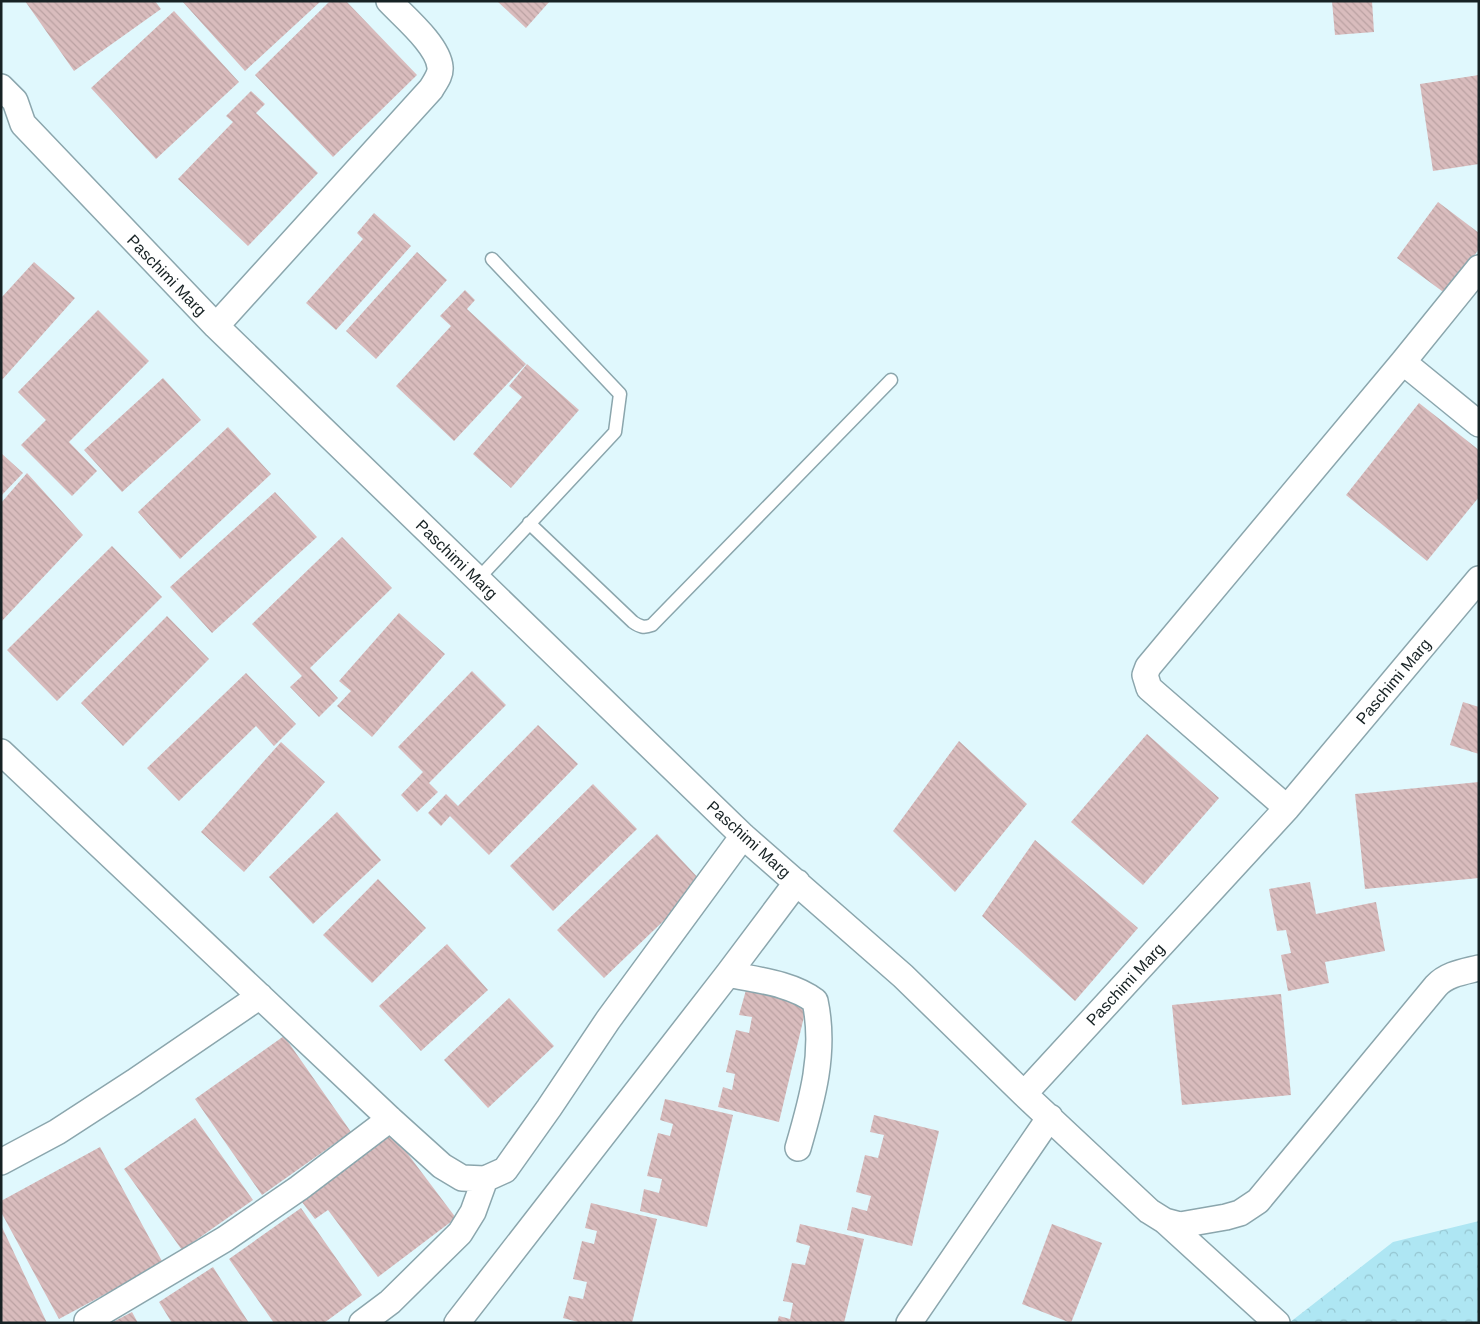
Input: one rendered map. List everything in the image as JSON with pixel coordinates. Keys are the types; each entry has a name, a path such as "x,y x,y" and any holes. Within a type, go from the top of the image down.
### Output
{"street":[{"path":"216,326 431,89 437,79 440,69 438,56 426,40 389,1"},
{"name":"Paschimi Marg","path":"1,87 15,101 12,121 216,326 743,836 903,976 1024,1094 1287,808 1479,579"},
{"path":"1287,808 1149,688 1144,675 1148,667 1403,362 1479,268"},
{"path":"1403,362 1479,424"},
{"path":"1,752 390,1118 442,1166 462,1178 485,1179 504,1170 520,1150 608,1020 743,836"},
{"path":"457,1323 728,974 797,882"},
{"path":"1165,1221 1180,1225 1226,1218 1240,1213 1258,1201 1442,979 1479,968"},
{"path":"728,974 764,981 805,994 815,1001 819,1020 817,1066 814,1091 798,1148"},
{"path":"1,1162 57,1132 260,996"},
{"path":"1024,1094 1149,1211 1165,1221 1277,1323"},
{"path":"908,1323 1050,1117"},
{"path":"88,1322 225,1239 298,1188 390,1118"},
{"path":"362,1323 390,1302 460,1233 473,1212 485,1179"}],"lane":[{"path":"478,579 614,432 620,394 492,259"},
{"path":"529,523 633,622 640,627 652,625 890,380"}],"green space":[{"path":"1479,1221 1479,1323 1289,1323 1393,1242"}],"building":[{"path":"25,1 155,1 161,9 74,71"},
{"path":"182,1 321,1 245,71"},
{"path":"330,1 346,1 417,75 333,157 255,75"},
{"path":"497,1 550,1 526,28"},
{"path":"1332,1 1372,1 1374,32 1335,35"},
{"path":"174,11 239,82 156,159 91,88"},
{"path":"1479,75 1479,164 1433,171 1420,84"},
{"path":"251,91 265,104 256,113 318,173 248,246 178,179 233,122 226,116"},
{"path":"1438,202 1479,233 1479,249 1446,294 1397,258"},
{"path":"374,213 411,246 336,330 306,303 363,239 357,233"},
{"path":"417,252 447,280 376,359 346,331"},
{"path":"34,262 75,298 1,381 1,298"},
{"path":"465,290 475,300 467,309 526,364 454,441 396,386 451,326 440,316"},
{"path":"98,310 149,361 69,442 97,471 72,496 21,445 46,420 18,392"},
{"path":"527,364 579,410 511,488 473,454 522,397 509,386"},
{"path":"163,378 201,420 122,492 84,450"},
{"path":"1419,403 1479,450 1479,497 1427,561 1346,495"},
{"path":"228,427 271,474 180,559 138,512"},
{"path":"1,453 23,473 1,496"},
{"path":"27,473 83,535 1,622 1,503"},
{"path":"275,492 317,537 212,633 170,587"},
{"path":"342,537 392,588 310,668 338,698 319,717 290,687 302,676 252,624"},
{"path":"112,546 162,597 57,701 7,650"},
{"path":"399,613 445,654 372,737 337,706 351,691 339,681"},
{"path":"167,616 209,659 123,746 81,703"},
{"path":"472,671 506,705 429,783 438,792 417,812 401,795 423,772 398,747"},
{"path":"246,673 296,724 274,746 256,726 179,801 147,768"},
{"path":"1463,702 1479,707 1479,754 1450,745"},
{"path":"538,725 578,764 489,855 450,816 441,826 428,813 446,794 458,806"},
{"path":"1147,734 1219,798 1143,885 1071,822"},
{"path":"959,741 1027,804 955,892 893,831"},
{"path":"281,742 325,782 244,872 201,832"},
{"path":"1479,782 1479,878 1365,889 1355,794"},
{"path":"593,784 637,829 553,911 510,866"},
{"path":"337,812 381,860 313,924 269,877"},
{"path":"657,834 703,883 604,978 557,930"},
{"path":"1035,840 1138,928 1075,1001 982,916"},
{"path":"378,879 426,928 372,983 323,935"},
{"path":"1310,882 1316,914 1376,902 1385,951 1325,962 1329,983 1288,991 1281,955 1291,953 1286,930 1277,931 1269,889"},
{"path":"447,944 488,990 421,1051 379,1006"},
{"path":"746,990 807,1004 779,1122 718,1107 723,1087 732,1090 735,1074 726,1072 736,1030 749,1033 752,1017 739,1015"},
{"path":"1281,994 1291,1095 1182,1105 1172,1005"},
{"path":"509,998 554,1046 488,1108 444,1060"},
{"path":"284,1036 351,1132 262,1195 195,1099"},
{"path":"665,1099 733,1115 707,1227 640,1211 644,1189 659,1193 662,1179 647,1176 658,1133 670,1136 673,1124 660,1120"},
{"path":"874,1115 939,1131 912,1246 847,1230 852,1207 867,1211 871,1196 856,1192 865,1155 878,1158 884,1135 870,1132"},
{"path":"195,1118 253,1200 182,1250 124,1169"},
{"path":"389,1129 456,1218 378,1277 328,1210 315,1219 298,1197"},
{"path":"100,1147 163,1263 59,1319 1,1212 1,1201"},
{"path":"591,1203 657,1219 632,1323 582,1323 563,1318 569,1296 583,1299 587,1282 573,1279 582,1241 594,1244 597,1231 585,1228"},
{"path":"301,1208 362,1295 324,1323 274,1323 229,1259"},
{"path":"800,1224 864,1239 844,1323 777,1323 779,1316 790,1319 793,1303 783,1301 792,1263 805,1265 810,1246 796,1242"},
{"path":"1052,1224 1102,1243 1071,1323 1022,1304"},
{"path":"1,1225 47,1323 1,1323"},
{"path":"213,1267 249,1323 172,1323 159,1302"},
{"path":"132,1312 138,1323 111,1323"}]}
